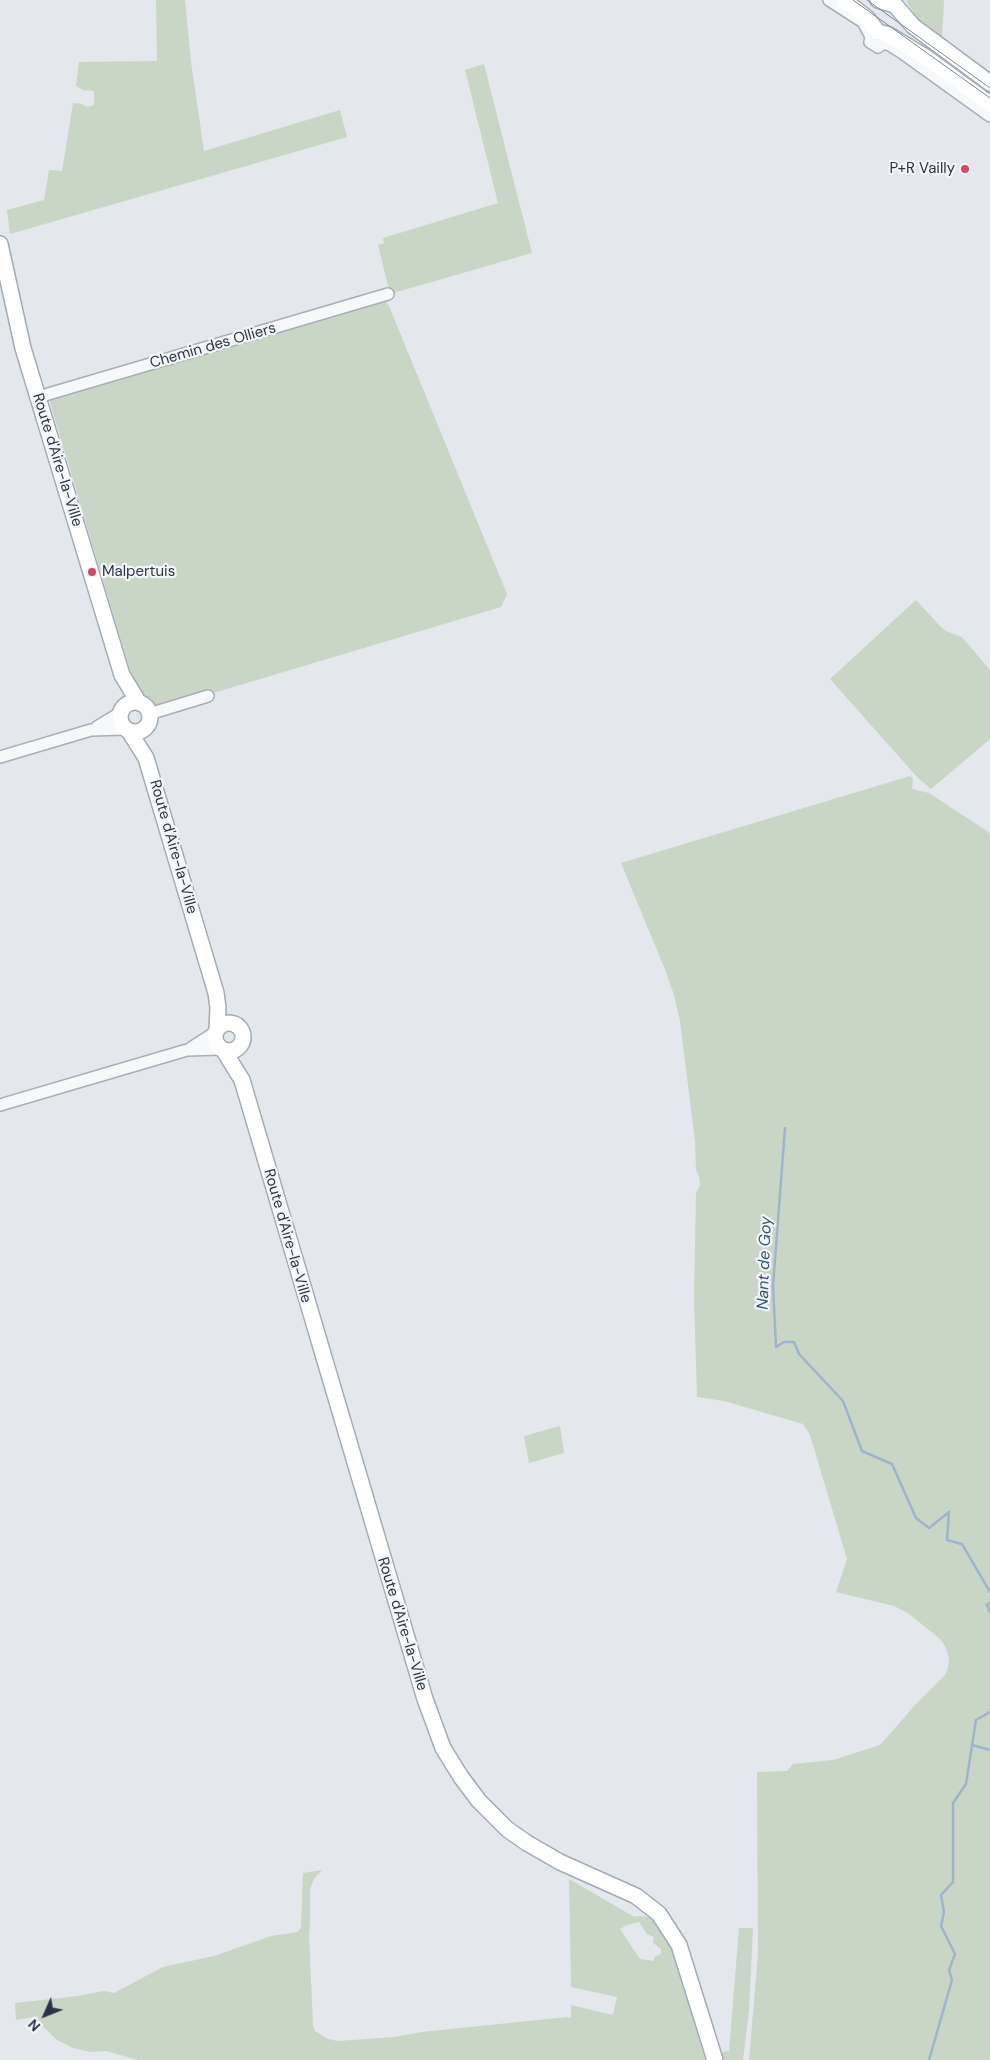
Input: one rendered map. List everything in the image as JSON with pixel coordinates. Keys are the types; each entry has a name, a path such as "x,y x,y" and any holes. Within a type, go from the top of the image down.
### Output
{"main road":[{"path":"844,0 867,18 878,32 889,35 927,58 990,104"},
{"path":"871,23 873,11 882,1 895,5 902,12 903,16 919,31 990,83"},
{"path":"889,35 900,29 903,16"},
{"name":"Route d'Aire-la-Ville","path":"0,244 13,308 122,675 145,714 146,758 216,994 218,1008 216,1031"},
{"name":"Route d'Aire-la-Ville","path":"122,675 122,711"},
{"path":"130,703 145,714 137,732 127,730 120,721 122,711 130,703"},
{"name":"Route d'Aire-la-Ville","path":"127,730 146,758"},
{"name":"Route d'Aire-la-Ville","path":"216,994 236,1025"},
{"path":"226,1023 236,1025 243,1033 242,1044 234,1051 222,1050 216,1043 216,1031 226,1023"},
{"name":"Route d'Aire-la-Ville","path":"242,1044 242,1080 425,1699 443,1748 479,1801 507,1829 560,1862 627,1891 644,1901 659,1914 674,1935 682,1953 715,2060"},
{"name":"Route d'Aire-la-Ville","path":"222,1050 242,1080"}],"street":[{"path":"829,0 866,26 872,39 870,42 878,47 886,44 896,48 990,116"},
{"name":"Chemin des Olliers","path":"38,396 388,294"},
{"path":"145,714 208,696"},
{"path":"0,757 91,730 122,711"},
{"path":"91,730 127,730"},
{"path":"0,1106 187,1050 216,1031"},
{"path":"187,1050 222,1050"}],"green space":[{"path":"156,0 185,0 191,62 204,151 340,110 347,137 10,234 7,210 44,200 49,170 62,171 73,103 82,104 86,107 94,105 94,91 83,90 76,86 79,62 157,61"},
{"path":"906,0 944,0 942,38 918,20"},
{"path":"484,64 532,253 390,294 378,245 384,243 383,238 498,203 465,70"},
{"path":"380,300 385,301 389,306 507,594 501,607 163,708 153,707 137,694 49,399"},
{"path":"916,600 946,631 962,637 990,670 990,739 931,789 918,778 830,679"},
{"path":"910,776 913,779 912,789 929,793 990,833 990,2060 749,2060 758,1954 757,1772 787,1771 793,1764 833,1760 880,1745 916,1704 945,1675 949,1658 945,1646 940,1639 908,1613 894,1606 836,1592 847,1559 810,1435 803,1424 724,1401 697,1397 694,1297 696,1193 700,1185 696,1170 695,1141 680,1021 674,995 664,967 621,863"},
{"path":"560,1426 564,1453 529,1463 524,1436"},
{"path":"322,1870 314,1879 310,1889 309,1935 313,2025 315,2031 328,2039 338,2041 394,2037 422,2032 571,2018 571,2005 613,2015 617,1997 571,1987 569,1879 638,1919 635,1916 651,1917 657,1923 679,1964 710,2060 138,2060 106,2051 91,2052 73,2048 57,2040 33,2017 16,2020 15,2003 104,1991 114,1993 163,1967 214,1956 271,1936 298,1932 301,1927 303,1873","holes":["639,1922 647,1934 654,1937 653,1943 661,1949 661,1954 654,1957 654,1961 640,1959 620,1929"]},
{"path":"739,1928 753,1928 749,2011 743,2060 720,2060 718,2053 729,2051"}],"waterway":[{"name":"Nant de Goy","path":"785,1128 773,1286 776,1347 784,1342 794,1342 799,1354 843,1401 862,1451 892,1464 916,1518 929,1528 949,1512 947,1540 962,1544 990,1592"},
{"name":"Nant de Goy","path":"990,1603 987,1605 990,1612"},
{"name":"Nant de Goy","path":"929,2060 952,1980 949,1970 955,1954 941,1926 944,1912 941,1895 953,1882 953,1803 966,1784 976,1720 990,1712"},
{"path":"972,1745 990,1750"}],"tram line":[{"path":"853,0 990,98"},
{"path":"867,0 990,88"}],"place":[{"name":"P+R Vailly","path":"965,169"},
{"name":"Malpertuis","path":"92,572"}]}
